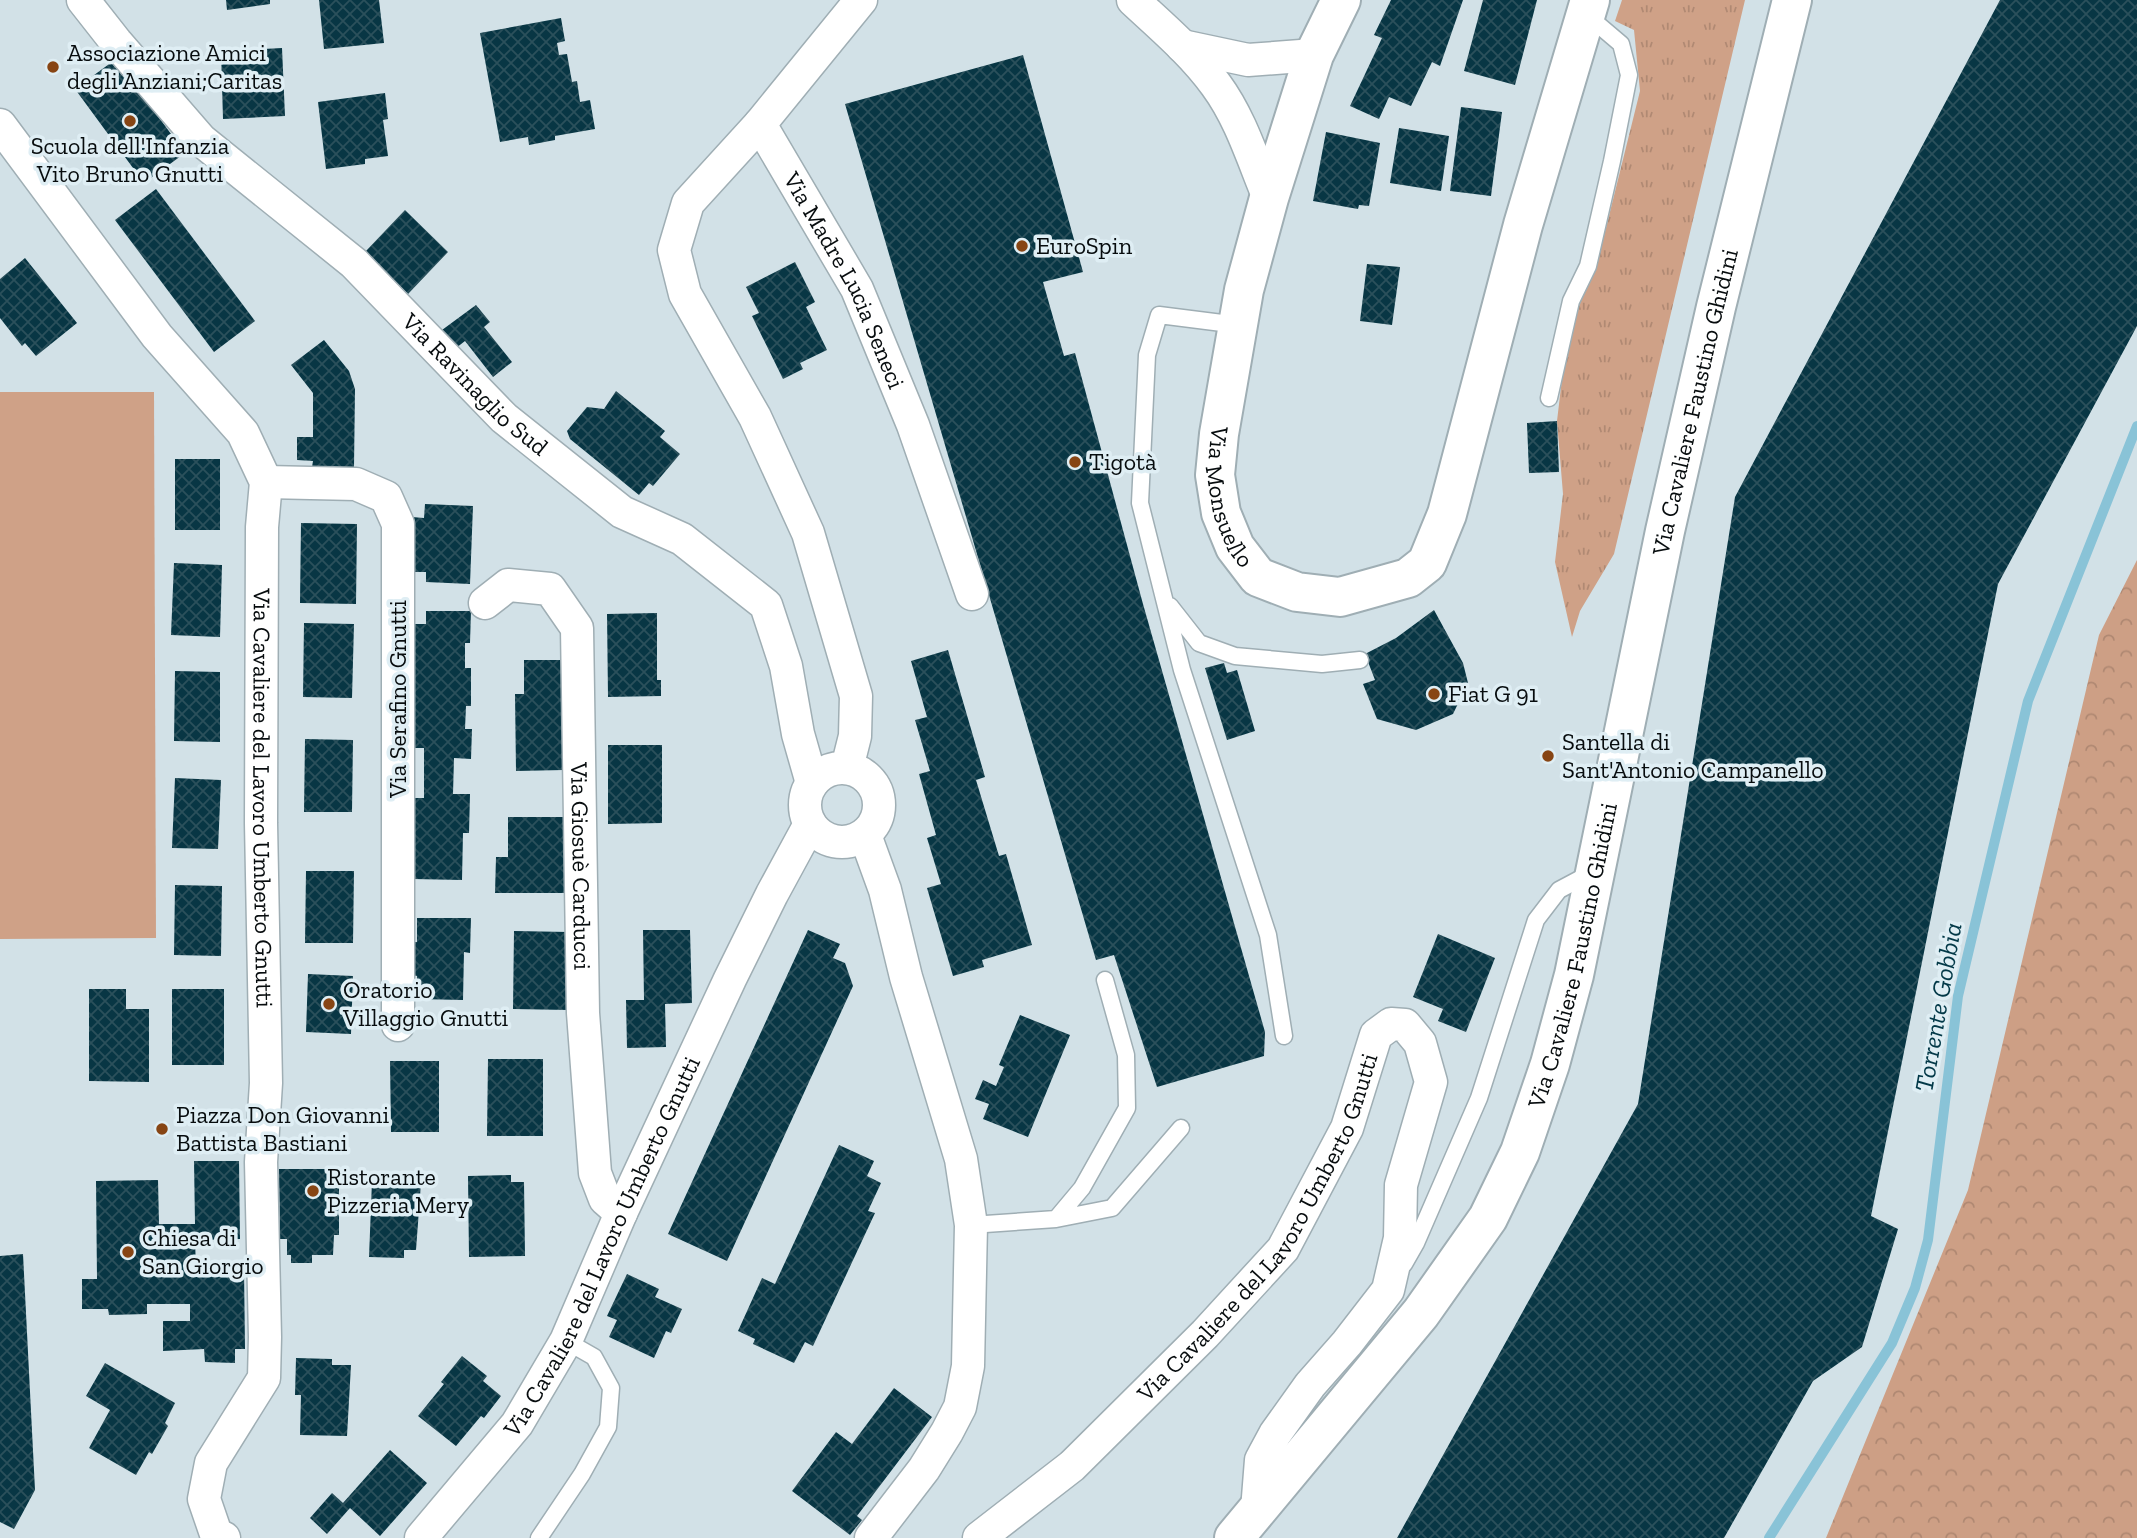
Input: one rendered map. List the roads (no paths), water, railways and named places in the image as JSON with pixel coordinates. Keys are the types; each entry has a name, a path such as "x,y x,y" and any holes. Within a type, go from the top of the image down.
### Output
{"main road":[{"name":"Via Monsuello","path":"1340,0 1314,55 1269,198 1244,290 1219,435 1215,475 1222,513 1235,547 1258,577 1297,593 1340,597 1408,578 1427,563 1447,514 1523,225 1588,7"},
{"name":"Via Cavaliere Faustino Ghidini","path":"1246,1524 1421,1313 1488,1218 1520,1152 1550,1064 1574,975 1677,478 1792,0"}],"street":[{"name":"Via Ravinaglio Sud","path":"83,0 201,140 354,262 504,418 622,512 682,539 766,605 786,666 798,734 812,783"},
{"path":"847,768 855,736 856,696 808,533 755,417 685,294 674,250 688,203 760,124 861,0"},
{"path":"1133,0 1182,46 1216,86 1235,116 1269,198"},
{"path":"1182,46 1248,60 1314,55"},
{"name":"Via Madre Lucia Seneci","path":"760,124 857,289 913,425 972,594"},
{"name":"Via Cavaliere del Lavoro Umberto Gnutti","path":"0,125 157,336 243,433 266,482 261,554 261,823 267,1083 261,1162 264,1378 211,1463 204,1499 216,1534 224,1538"},
{"name":"Via Serafino Gnutti","path":"266,482 356,484 386,497 398,524 398,1025"},
{"name":"Via Giosuè Carducci","path":"485,603 508,585 550,589 578,628 584,1027 595,1173 605,1199 621,1213"},
{"path":"810,824 817,834 828,840 851,842 865,835 874,826 880,802 876,789 859,771 847,768 828,771 812,783"},
{"name":"Via Cavaliere del Lavoro Umberto Gnutti","path":"421,1538 517,1424 566,1341 621,1213 730,979 810,824 805,803 812,783"},
{"path":"865,835 885,890 906,977 961,1159 971,1225 968,1366 960,1407 924,1469 871,1538"},
{"name":"Via Cavaliere del Lavoro Umberto Gnutti","path":"979,1538 1072,1466 1205,1334 1283,1249 1347,1128 1376,1035 1391,1024 1405,1025 1420,1043 1431,1082 1401,1185 1399,1238 1388,1290 1310,1385 1275,1434 1261,1460 1246,1524"}],"lane":[{"path":"1549,398 1571,301 1588,266 1629,75 1621,44 1588,7"},
{"path":"1238,325 1159,315 1147,355 1140,503 1182,670 1268,934 1284,1036"},
{"path":"1166,600 1199,643 1235,656 1322,664 1360,660"},
{"path":"1388,1290 1416,1243 1479,1098 1536,920 1559,890 1596,870"},
{"path":"1056,1219 1083,1188 1127,1108 1126,1055 1105,980"},
{"path":"971,1225 1056,1219 1112,1208 1181,1128"},
{"path":"539,1538 582,1474 608,1427 611,1388 594,1357 566,1341"}],"waterway":[{"name":"Torrente Gobbia","path":"1769,1538 1892,1343 1915,1288 1928,1240 1958,996 2028,701 2137,426"}],"place":[{"name":"Associazione Amici degli Anziani;Caritas","path":"53,67"},
{"name":"Scuola dell'Infanzia Vito Bruno Gnutti","path":"130,121"},
{"name":"EuroSpin","path":"1022,246"},
{"name":"Tigotà","path":"1075,462"},
{"name":"Fiat G 91","path":"1434,694"},
{"name":"Santella di Sant'Antonio Campanello","path":"1548,756"},
{"name":"Oratorio Villaggio Gnutti","path":"329,1004"},
{"name":"Piazza Don Giovanni Battista Bastiani","path":"162,1129"},
{"name":"Ristorante Pizzeria Mery","path":"313,1191"},
{"name":"Chiesa di San Giorgio","path":"128,1252"}]}
